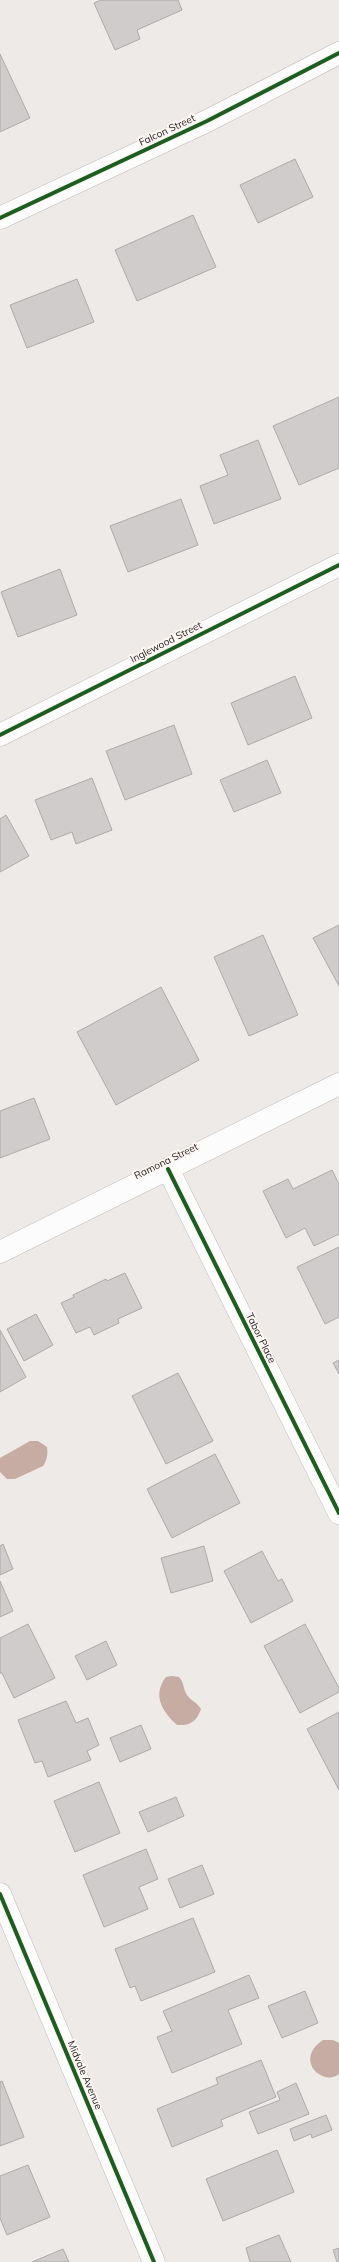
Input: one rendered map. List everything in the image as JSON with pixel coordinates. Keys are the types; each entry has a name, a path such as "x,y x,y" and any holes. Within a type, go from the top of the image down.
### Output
{"street":[{"name":"Falcon Street","path":"0,218 207,121 339,53"},
{"name":"Inglewood Street","path":"0,734 339,565"},
{"name":"Ramona Street","path":"0,1252 339,1084"},
{"name":"Tabor Place","path":"168,1169 339,1513"},
{"name":"Midvale Avenue","path":"0,1894 154,2262"}],"shaded area":[{"path":"30,1441 38,1441 47,1447 47,1457 43,1466 15,1479 7,1479 0,1472 0,1458"},
{"path":"166,1677 179,1677 187,1695 201,1709 195,1720 186,1725 177,1725 172,1720 163,1708 159,1696 162,1684"},
{"path":"323,2040 333,2040 339,2043 339,2074 332,2077 326,2077 319,2074 311,2063 311,2056 314,2048"}],"building":[{"path":"101,0 178,0 182,10 137,30 140,39 115,50 94,3"},
{"path":"0,54 30,118 0,132"},
{"path":"295,159 313,197 258,223 240,185"},
{"path":"193,215 216,267 137,301 115,250"},
{"path":"77,279 94,322 27,348 10,305"},
{"path":"339,397 339,468 299,485 273,426"},
{"path":"258,440 281,499 214,524 200,486 228,475 220,455"},
{"path":"181,499 198,545 128,572 110,526"},
{"path":"60,569 77,615 18,637 1,592"},
{"path":"295,676 312,718 248,745 231,703"},
{"path":"174,725 192,774 125,800 106,751"},
{"path":"267,760 281,793 234,812 220,780"},
{"path":"92,778 112,830 76,844 72,832 51,840 35,800"},
{"path":"6,815 29,856 0,872 0,819"},
{"path":"339,925 339,986 313,938"},
{"path":"263,935 298,1015 249,1036 214,957"},
{"path":"161,987 199,1060 116,1105 77,1032"},
{"path":"34,1098 50,1139 0,1158 0,1111"},
{"path":"332,1170 339,1184 339,1234 314,1246 305,1228 286,1238 263,1191 288,1179 293,1189"},
{"path":"339,1247 339,1317 325,1324 297,1267"},
{"path":"125,1273 142,1308 118,1319 119,1323 94,1335 90,1327 76,1333 61,1303 74,1297 73,1295 106,1279 107,1281"},
{"path":"36,1314 53,1345 24,1361 7,1329"},
{"path":"0,1330 26,1377 0,1392"},
{"path":"339,1360 339,1374 333,1363"},
{"path":"178,1373 213,1441 166,1464 132,1396"},
{"path":"215,1454 240,1503 172,1538 147,1489"},
{"path":"3,1544 13,1569 0,1575 0,1546"},
{"path":"204,1546 213,1581 171,1593 161,1558"},
{"path":"262,1551 278,1581 282,1579 293,1601 251,1623 224,1571"},
{"path":"0,1581 13,1611 0,1617"},
{"path":"28,1624 55,1678 14,1698 2,1673 0,1673 0,1638"},
{"path":"305,1624 339,1688 339,1692 300,1713 264,1646"},
{"path":"106,1641 117,1665 87,1680 75,1656"},
{"path":"66,1701 76,1723 88,1718 99,1745 87,1751 91,1760 48,1777 42,1761 35,1763 18,1720"},
{"path":"339,1712 339,1790 307,1729"},
{"path":"141,1725 151,1749 120,1762 110,1738"},
{"path":"99,1782 120,1833 75,1852 54,1801"},
{"path":"176,1797 184,1816 148,1832 139,1812"},
{"path":"146,1849 158,1879 139,1887 148,1909 104,1927 83,1875"},
{"path":"202,1865 214,1894 180,1908 168,1879"},
{"path":"193,1918 215,1972 141,2001 135,1986 130,1988 115,1949"},
{"path":"249,1975 259,1998 228,2010 242,2044 172,2073 157,2037 172,2031 163,2011"},
{"path":"305,1991 318,2023 282,2038 268,2006"},
{"path":"261,2060 276,2097 221,2120 223,2126 172,2147 157,2109 218,2084 216,2078"},
{"path":"2,2081 24,2137 0,2146 0,2082"},
{"path":"296,2083 309,2114 258,2134 249,2112 280,2100 277,2092"},
{"path":"326,2115 332,2130 312,2138 311,2134 294,2141 290,2129"},
{"path":"277,2150 294,2192 223,2221 206,2179"},
{"path":"28,2165 50,2217 7,2235 0,2218 0,2176"},
{"path":"279,2235 291,2262 250,2262 246,2248"},
{"path":"339,2248 339,2262 337,2262 333,2250"},
{"path":"63,2249 69,2262 32,2262"}],"cycle path":[{"path":"0,218 207,121 339,53"},
{"path":"0,735 339,565"},
{"path":"168,1169 339,1513"},
{"path":"0,1894 154,2262"}]}
